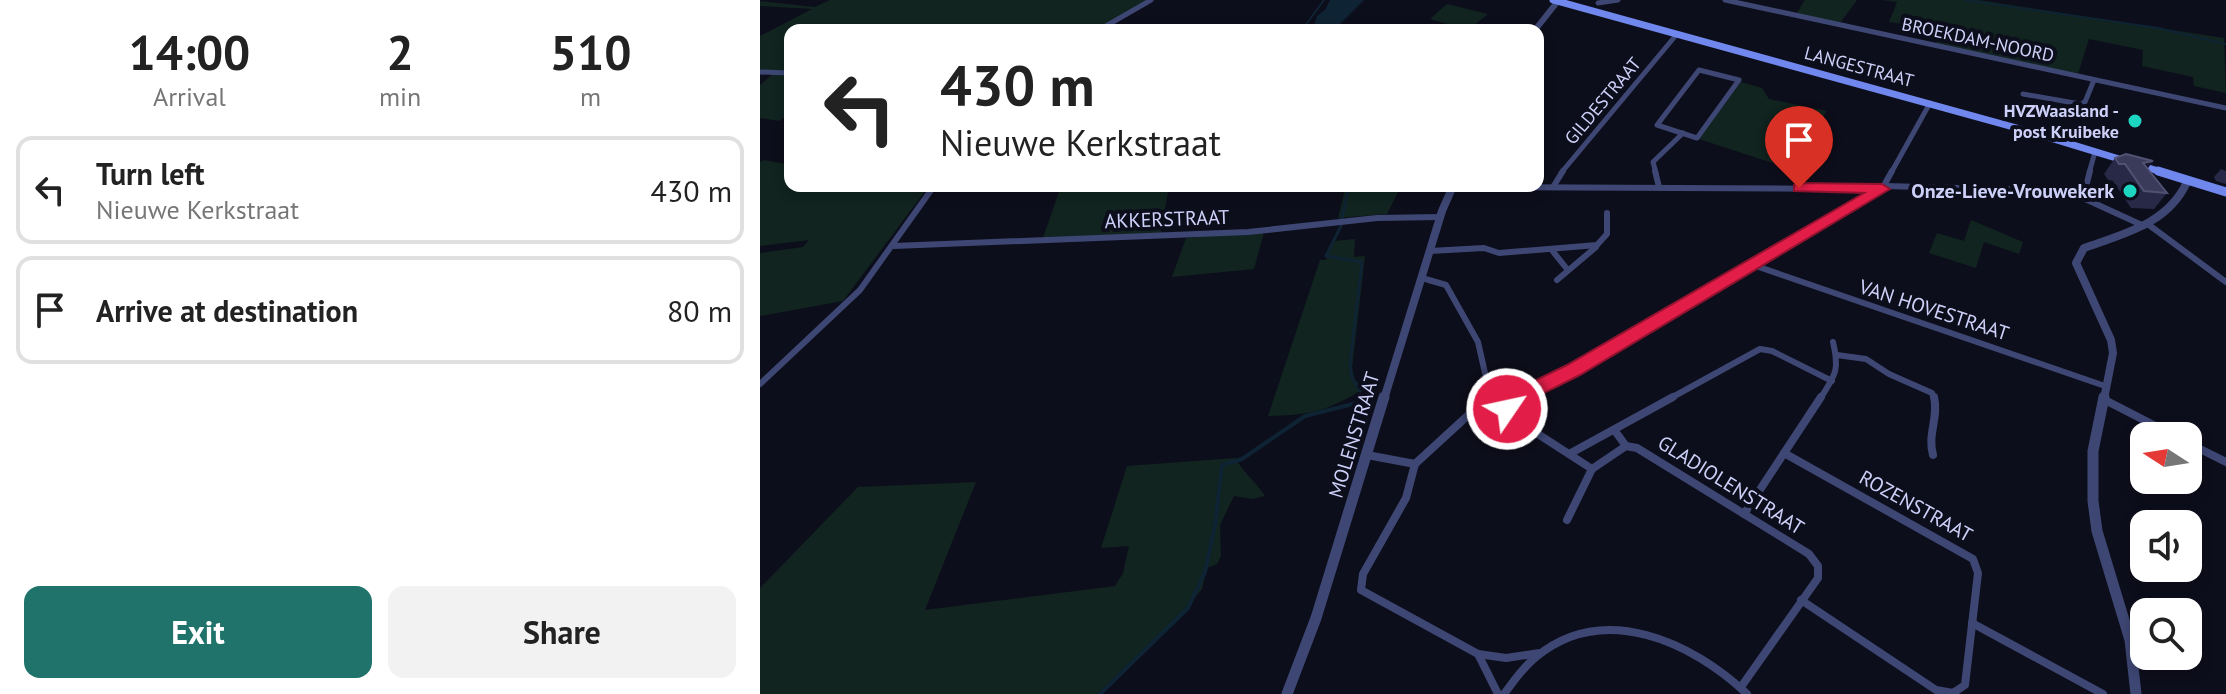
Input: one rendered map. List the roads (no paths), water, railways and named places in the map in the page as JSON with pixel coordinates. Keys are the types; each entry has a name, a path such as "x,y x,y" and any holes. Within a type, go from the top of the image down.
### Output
{"main road":[{"name":"LANGESTRAAT","path":"1542,0 1930,103 2226,192"}],"street":[{"path":"1109,24 1151,0"},
{"path":"1589,11 1599,1 1618,0"},
{"name":"BROEKDAM-NOORD","path":"1725,0 2226,108"},
{"path":"1540,24 1556,2"},
{"name":"GILDESTRAAT","path":"1553,187 1553,183 1677,34"},
{"path":"1699,70 1739,80 1697,138 1683,133 1657,125 1699,70"},
{"path":"760,72 784,73"},
{"path":"2023,94 2080,104 2085,102 2094,80"},
{"path":"1507,405 1884,187 1930,103"},
{"path":"1659,187 1653,162 1683,133"},
{"path":"2083,198 2095,152"},
{"path":"2136,694 2130,640 2097,531 2093,501 2093,451 2113,353 2112,339 2106,322 2079,275 2076,263 2084,248 2147,226 2182,193 2187,182"},
{"path":"1544,187 2010,188 2083,198 2147,226 2226,282"},
{"path":"760,384 860,290 930,192"},
{"name":"MOLENSTRAAT","path":"1287,694 1316,618 1451,192"},
{"path":"1557,280 1607,234 1607,213"},
{"name":"AKKERSTRAAT","path":"894,246 1234,232 1366,218 1441,217"},
{"path":"1430,251 1484,248 1499,253 1597,245"},
{"path":"1551,249 1567,269"},
{"name":"VAN HOVESTRAAT","path":"1753,265 2105,386"},
{"path":"1422,278 1446,285 1475,335 1489,398"},
{"path":"1744,514 1836,374 1837,355 1833,342"},
{"path":"1571,453 1760,349 1772,351 1832,381"},
{"path":"1837,355 1866,359 1889,374 1932,393 1937,405 1928,446 1933,455"},
{"path":"1489,398 1507,405 1513,418 1592,469 1567,520"},
{"path":"1489,398 1415,464 1406,498 1361,578 1361,590 1478,654 1506,658 1540,653 1579,634 1600,630 1641,632 1686,649 1744,691 1801,600"},
{"path":"2103,399 2148,422"},
{"name":"GLADIOLENSTRAAT","path":"1615,431 1626,446 1637,448 1815,560 1818,578 1801,600"},
{"name":"GLADIOLENSTRAAT","path":"1592,469 1626,446"},
{"path":"2202,450 2226,462"},
{"name":"ROZENSTRAAT","path":"1784,453 1967,553 1977,566 1978,573 1965,685 1960,691 1944,693 1801,600"},
{"path":"1367,455 1415,464"},
{"path":"1972,623 2103,694"},
{"path":"1504,694 1540,653"},
{"path":"1478,654 1498,694"}],"water":[{"path":"1330,0 1364,0 1340,24 1315,24 1317,16 1325,10"}],"waterway":[{"path":"1306,24 1324,0"},
{"path":"1965,0 2158,28 2226,44"},
{"path":"1342,218 1348,192"},
{"path":"1342,224 1326,256 1362,262 1350,363 1352,378 1364,398"},
{"path":"1100,694 1188,608 1205,572 1215,525 1222,465 1242,459 1305,416 1365,401 1364,398"}],"place":[{"name":"HVZWaasland - post Kruibeke","path":"2135,121"},
{"name":"Onze-Lieve-Vrouwekerk","path":"2130,191"}]}
